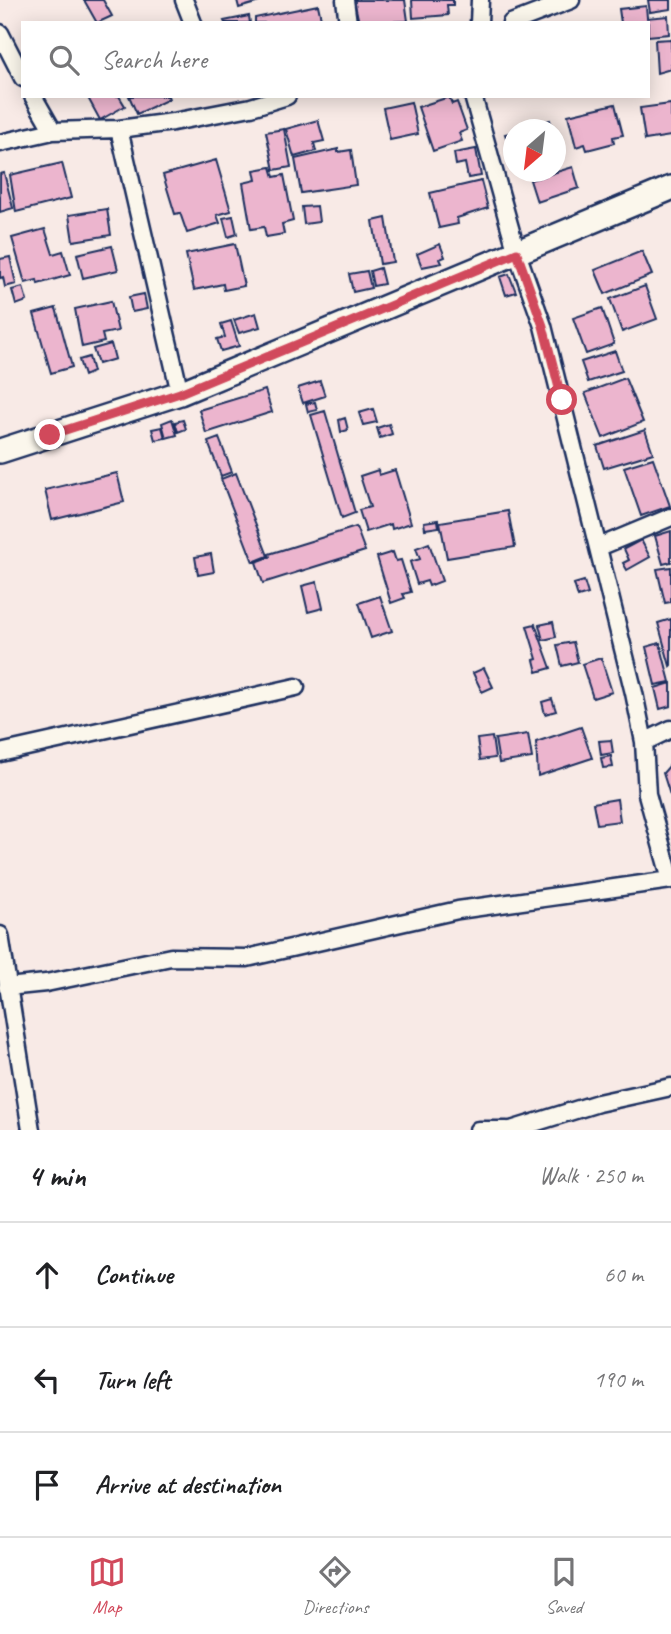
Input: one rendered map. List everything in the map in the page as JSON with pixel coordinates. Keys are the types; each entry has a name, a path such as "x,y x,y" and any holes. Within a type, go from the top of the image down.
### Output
{"main road":[{"path":"0,450 180,393 671,188"}],"street":[{"path":"184,0 192,21"},
{"path":"345,0 348,21"},
{"path":"479,21 480,0"},
{"path":"516,21 561,2"},
{"path":"0,33 21,74"},
{"path":"34,98 53,131"},
{"path":"0,143 53,131 119,129 223,104 271,98"},
{"path":"7,987 46,983 171,957 247,958 458,910 671,880 647,794 643,742 599,547 543,326 517,253 473,98"},
{"path":"119,129 180,393"},
{"path":"599,547 671,517"},
{"path":"0,753 296,687"},
{"path":"643,742 671,729"},
{"path":"0,935 31,1130"},
{"path":"478,1130 509,1130 598,1103 671,1087"}],"building":[{"path":"84,0 103,0 112,16 96,21"},
{"path":"237,0 266,0 239,8"},
{"path":"354,0 405,0 408,21 359,21"},
{"path":"412,0 453,0 453,5 447,5 448,15 413,18"},
{"path":"648,0 671,0 671,9 650,12"},
{"path":"318,5 322,21 255,21 255,18"},
{"path":"646,6 647,18 668,16 669,34 650,36 650,21 621,21 619,9"},
{"path":"249,16 250,21 224,21"},
{"path":"671,39 671,69 657,73 655,40"},
{"path":"88,98 120,98 125,106 100,120"},
{"path":"130,98 169,98 169,99 137,114"},
{"path":"446,98 449,98 452,104 457,102 467,130 459,133 462,141 433,151 418,107"},
{"path":"411,102 418,134 390,140 383,108"},
{"path":"615,104 623,135 613,137 614,143 587,150 585,144 576,147 568,115"},
{"path":"671,104 671,136 645,140 640,108"},
{"path":"318,120 324,141 314,143 316,151 294,157 286,129"},
{"path":"284,129 291,167 274,170 266,132"},
{"path":"338,149 338,152 351,150 356,185 301,193 295,159"},
{"path":"476,149 481,176 468,178 465,163 456,165 454,153"},
{"path":"216,160 231,211 217,215 220,223 187,233 180,213 175,214 163,175"},
{"path":"62,163 71,198 16,212 10,175"},
{"path":"271,167 274,177 284,175 293,221 282,224 284,234 266,237 264,227 251,229 243,183 256,180 254,170"},
{"path":"573,167 579,188 537,202 531,182 566,182 566,169"},
{"path":"4,173 13,208 0,212 0,174"},
{"path":"481,181 488,208 457,218 458,224 439,228 430,193"},
{"path":"317,206 319,222 304,224 302,207"},
{"path":"107,209 111,235 73,241 69,215"},
{"path":"233,216 237,234 228,237 223,218"},
{"path":"386,218 393,262 380,264 373,221"},
{"path":"45,229 53,254 63,251 70,275 38,284 37,280 25,283 12,238"},
{"path":"235,244 244,286 224,290 223,284 194,290 186,254"},
{"path":"440,244 445,257 440,259 442,263 422,267 417,254"},
{"path":"112,246 118,270 83,278 77,254"},
{"path":"642,251 652,275 605,294 595,270"},
{"path":"10,257 16,284 5,287 3,277 0,278 0,259"},
{"path":"380,268 384,284 373,286 370,271"},
{"path":"367,271 371,288 353,292 349,274"},
{"path":"509,274 516,292 506,295 500,277"},
{"path":"645,286 657,319 622,332 610,299"},
{"path":"23,287 27,301 16,305 12,290"},
{"path":"144,294 147,309 132,312 129,297"},
{"path":"111,301 118,331 102,334 104,342 82,347 75,309"},
{"path":"56,308 72,367 51,373 34,314"},
{"path":"602,308 614,344 586,354 573,318"},
{"path":"256,313 260,327 239,333 234,320"},
{"path":"231,321 239,346 221,351 217,339 225,337 221,324"},
{"path":"111,344 115,359 98,364 93,349"},
{"path":"615,351 622,371 588,382 581,362"},
{"path":"89,357 93,372 84,376 79,360"},
{"path":"625,378 643,422 603,438 585,393"},
{"path":"320,381 325,396 303,403 298,388"},
{"path":"265,390 272,412 206,433 199,410"},
{"path":"315,402 317,410 308,412 306,404"},
{"path":"373,409 377,422 363,425 359,413"},
{"path":"325,411 355,513 342,518 311,415"},
{"path":"345,418 348,430 341,432 339,420"},
{"path":"172,419 177,435 166,438 162,423"},
{"path":"183,420 186,429 178,432 175,422"},
{"path":"389,424 392,434 380,438 377,428"},
{"path":"162,427 165,438 155,440 152,429"},
{"path":"645,430 653,453 604,468 597,446"},
{"path":"219,438 232,472 221,476 208,442"},
{"path":"653,458 670,506 641,516 624,467"},
{"path":"378,470 379,475 395,470 411,523 392,529 391,524 366,532 359,510 370,507 360,476"},
{"path":"117,473 124,502 52,520 45,490"},
{"path":"236,473 268,556 253,562 221,479"},
{"path":"508,511 515,547 447,558 440,522"},
{"path":"438,520 439,527 425,529 424,522"},
{"path":"356,527 365,551 263,583 256,562 270,557 269,554"},
{"path":"671,531 671,562 663,564 655,536"},
{"path":"641,540 650,557 627,570 623,563 629,560 624,549"},
{"path":"429,543 442,581 429,586 427,581 417,584 410,562 420,559 416,548"},
{"path":"393,552 396,561 401,560 411,592 403,594 405,598 391,603 377,557"},
{"path":"211,554 214,572 198,575 195,557"},
{"path":"671,567 671,602 665,603 657,569"},
{"path":"584,581 588,594 578,597 574,584"},
{"path":"317,582 323,608 308,612 302,586"},
{"path":"380,596 392,631 371,638 359,603"},
{"path":"671,619 671,665 670,666 658,623"},
{"path":"553,622 556,637 543,640 539,625"},
{"path":"535,624 551,668 537,672 534,660 537,659 527,626"},
{"path":"573,642 578,662 562,666 557,645"},
{"path":"660,643 670,682 655,685 646,647"},
{"path":"601,658 612,692 593,698 582,664"},
{"path":"484,668 493,687 482,692 473,673"},
{"path":"671,683 671,706 660,709 655,688"},
{"path":"552,699 556,711 545,714 542,702"},
{"path":"581,727 592,758 538,776 536,742"},
{"path":"528,734 532,758 499,763 495,739"},
{"path":"492,737 495,758 480,760 477,739"},
{"path":"611,740 613,753 601,755 599,741"},
{"path":"611,756 613,767 603,768 601,758"},
{"path":"671,764 671,795 670,795 663,773"},
{"path":"617,799 620,821 597,824 593,803"}],"route":[{"path":"50,435 180,393 517,253 543,326 562,400"}]}
